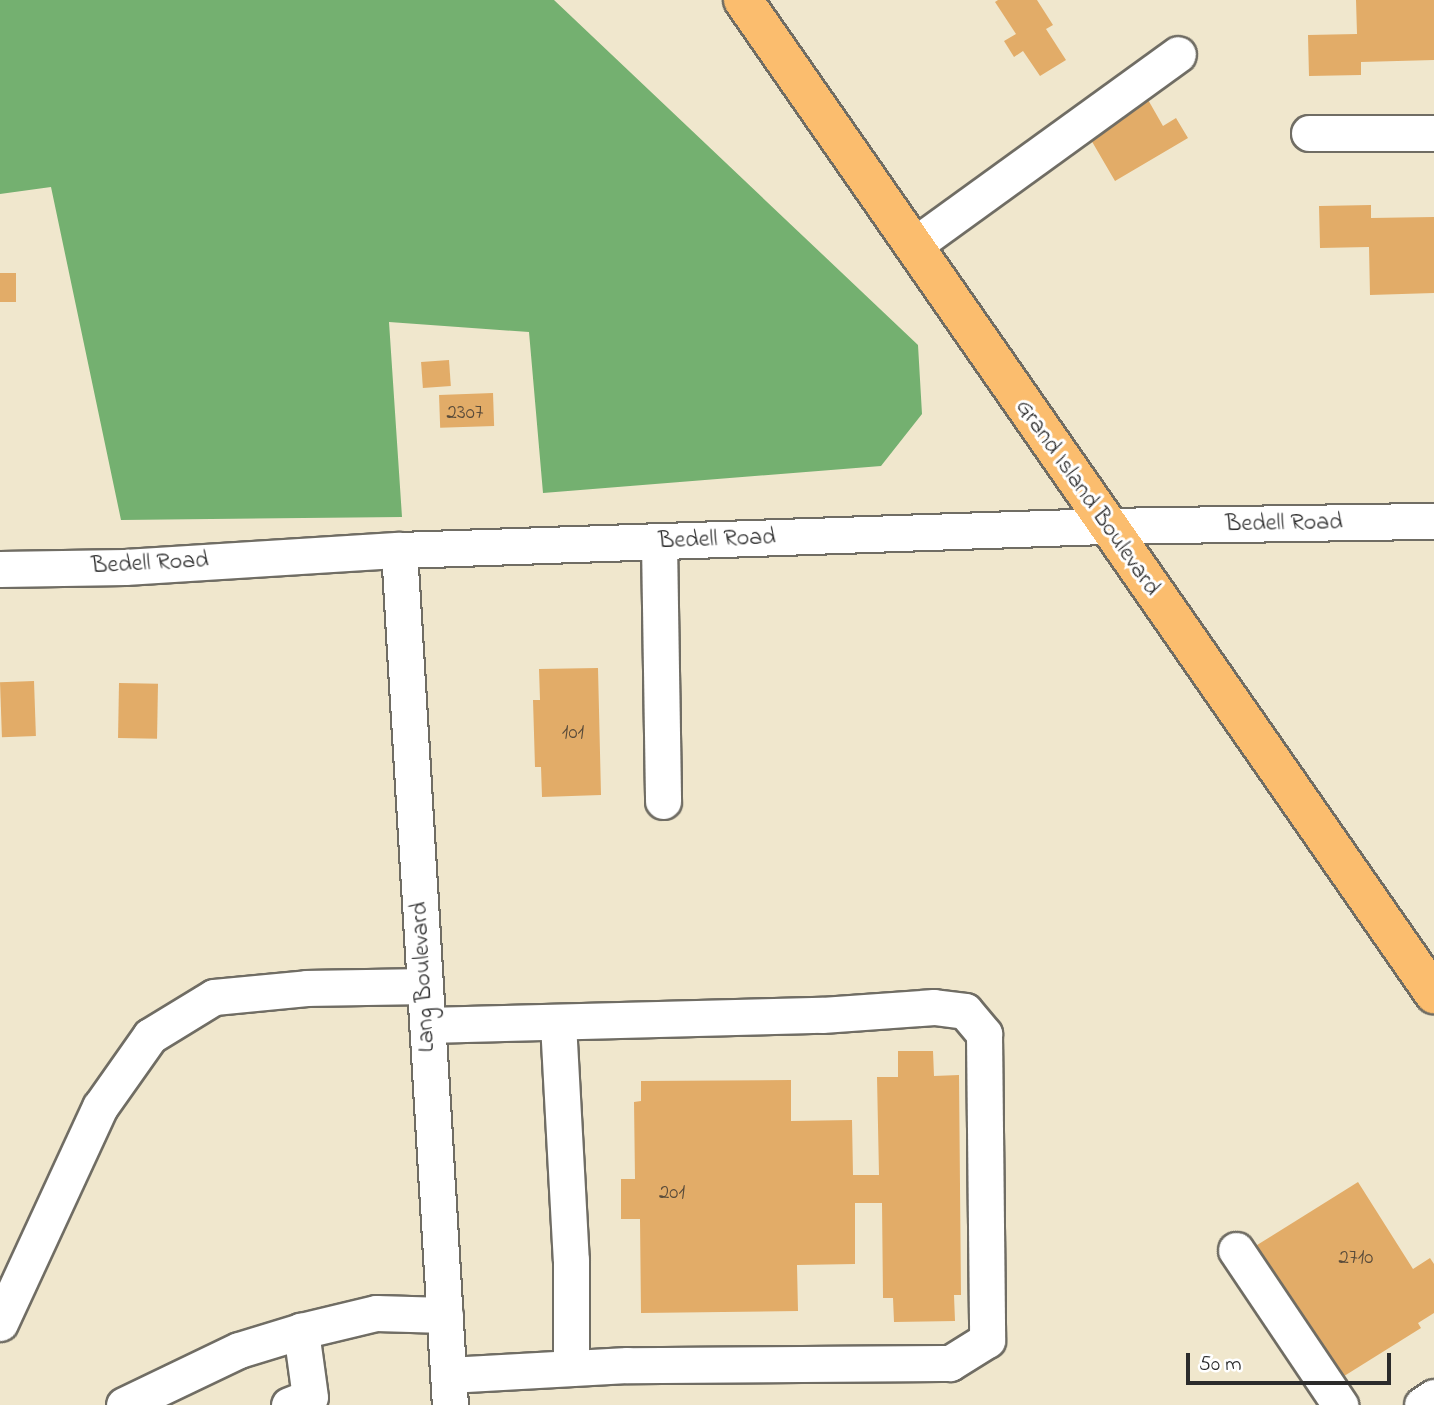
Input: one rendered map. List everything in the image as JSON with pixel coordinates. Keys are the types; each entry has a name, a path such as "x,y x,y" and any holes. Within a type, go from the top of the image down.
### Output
{"main road":[{"name":"Grand Island Boulevard","path":"743,0 1105,526 1434,994"}],"street":[{"path":"913,246 1178,54"},
{"path":"1309,133 1434,133"},
{"name":"Bedell Road","path":"0,569 125,567 399,550 1105,526 1434,521"},
{"path":"659,542 663,801"},
{"name":"Lang Boulevard","path":"399,550 449,1390"},
{"path":"0,1323 100,1107 150,1036 214,997 307,988 425,986"},
{"path":"427,1025 558,1023 934,1007 965,1011 985,1034 987,1340 950,1363 571,1368 449,1390"},
{"path":"558,1023 571,1260 571,1368"},
{"path":"1236,1250 1340,1405"},
{"path":"124,1405 239,1350 301,1331 376,1313 445,1315"},
{"path":"301,1331 304,1403"},
{"path":"1422,1405 1434,1398"}],"green space":[{"path":"0,0 554,0 918,345 922,414 881,466 543,493 529,332 389,322 402,517 121,520 51,187 0,194"}],"building":[{"path":"1037,0 1053,25 1046,29 1066,60 1040,76 1023,51 1014,57 1004,41 1016,34 995,2"},
{"path":"1356,0 1434,0 1434,60 1361,62 1361,75 1309,76 1308,35 1357,34"},
{"path":"1147,98 1163,126 1176,118 1188,138 1115,181 1087,133"},
{"path":"1371,205 1371,218 1434,217 1434,293 1370,295 1369,247 1320,248 1319,206"},
{"path":"0,273 16,273 16,302 0,302"},
{"path":"449,360 451,386 423,388 421,362"},
{"path":"493,393 494,426 440,428 439,395"},
{"path":"598,668 601,795 542,797 541,767 535,767 533,700 540,700 539,669"},
{"path":"34,681 36,736 2,737 0,682"},
{"path":"119,683 158,684 157,739 118,738"},
{"path":"898,1051 933,1051 934,1076 959,1075 961,1295 954,1295 955,1321 894,1322 893,1298 883,1298 882,1203 855,1203 855,1264 797,1265 798,1311 641,1313 640,1219 621,1219 621,1179 635,1179 634,1102 641,1101 641,1081 791,1080 791,1121 852,1120 853,1175 879,1175 877,1077 898,1077"},
{"path":"1358,1182 1413,1269 1430,1258 1434,1264 1434,1313 1418,1323 1421,1328 1333,1383 1249,1250"}]}
